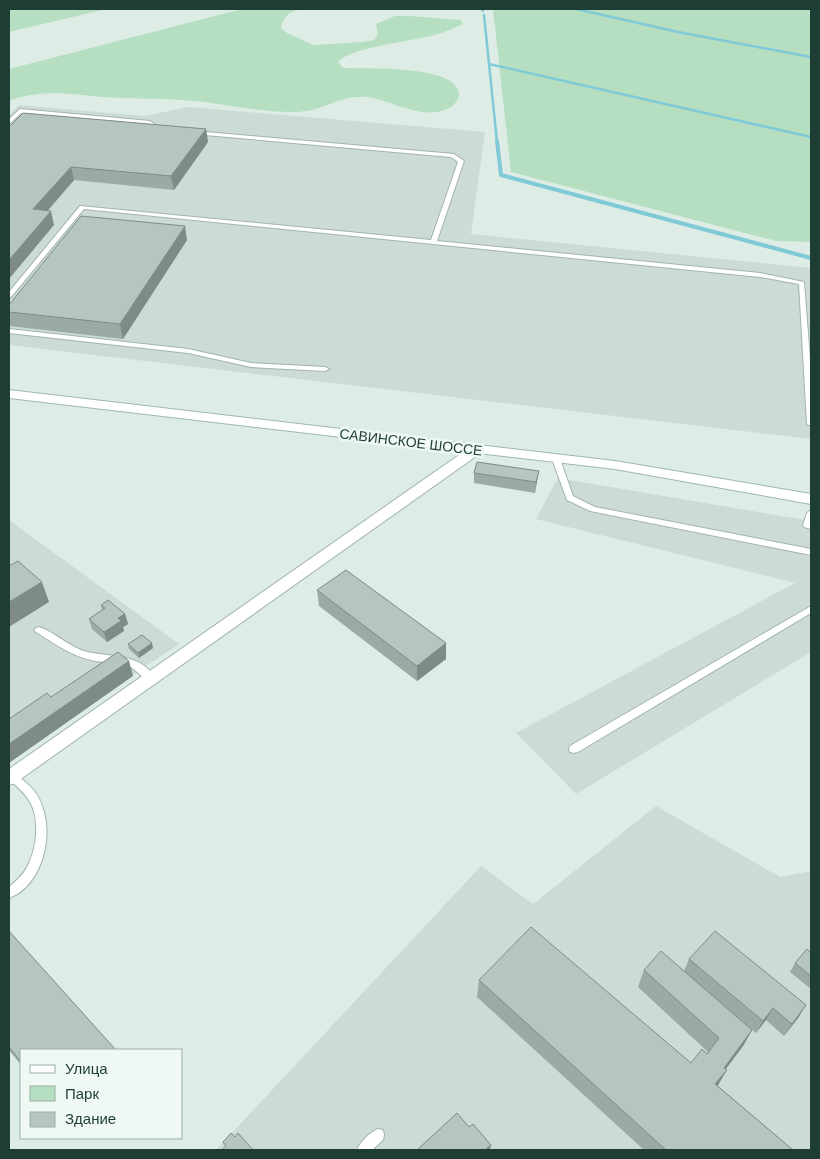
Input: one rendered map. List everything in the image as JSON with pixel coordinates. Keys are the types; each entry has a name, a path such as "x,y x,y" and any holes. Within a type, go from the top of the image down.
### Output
{"street":[{"name":"САВИНСКОЕ ШОССЕ","path":"9,394 614,465 811,499"},
{"path":"11,777 477,450"}],"lane":[{"path":"9,122 20,111 150,123 160,130 169,130"},
{"path":"189,132 452,155 461,161 433,242"},
{"path":"9,296 82,207 760,275 802,283 811,424"},
{"path":"9,331 188,351 251,365 325,369"},
{"path":"556,459 570,498 593,509 811,552"},
{"path":"811,513 808,525 811,526"},
{"path":"574,749 811,609"},
{"path":"39,630 76,652 94,657 128,661 136,665 151,678"},
{"path":"9,893 22,883 31,870 38,854 40,828 38,809 33,797 11,777"},
{"path":"363,1150 378,1135"}],"shaded area":[{"path":"19,105 144,116 189,107 485,132 471,234 811,268 811,439 9,345 9,115"},
{"path":"558,478 811,521 811,652 576,794 516,733 795,583 536,519"},
{"path":"9,520 179,644 9,757"},
{"path":"656,806 780,877 811,871 811,1150 216,1150 481,866 533,904"}],"green space":[{"path":"9,9 106,9 9,32"},
{"path":"242,9 300,9 287,16 281,28 287,33 313,45 374,40 378,35 376,24 395,16 461,20 463,24 441,33 369,48 356,52 338,62 343,68 408,70 443,77 454,84 459,94 458,98 451,107 430,113 367,97 348,98 316,109 298,112 262,110 166,99 67,94 32,95 9,101 9,69"},
{"path":"493,9 811,9 811,242 776,241 511,172"}],"building":[{"path":"23,113 206,129 171,176 71,167 33,209 51,211 9,260 9,127"},
{"path":"81,216 185,226 120,324 9,312 9,305"},
{"path":"477,462 539,471 536,482 474,473"},
{"path":"18,561 42,582 9,602 9,566"},
{"path":"346,570 446,643 417,666 317,590"},
{"path":"108,600 125,614 118,618 121,621 104,632 89,619 105,608 101,605"},
{"path":"142,635 152,643 138,653 128,644"},
{"path":"118,652 129,661 9,744 9,719 47,693 51,697"},
{"path":"531,927 691,1063 702,1049 707,1054 719,1038 644,970 661,951 752,1030 724,1068 727,1070 715,1084 793,1150 666,1150 479,980"},
{"path":"9,931 115,1049 20,1049 20,1061 9,1047"},
{"path":"715,931 806,1005 792,1024 773,1008 763,1021 689,959"},
{"path":"807,949 811,953 811,976 795,963"},
{"path":"457,1113 469,1127 473,1124 491,1145 485,1150 417,1150"},
{"path":"231,1133 235,1137 238,1133 253,1150 222,1150 226,1146 223,1142"}],"waterway":[{"path":"576,9 678,32 811,57"},
{"path":"484,15 489,64"},
{"path":"489,64 811,137"},
{"path":"489,64 497,142"},
{"path":"497,141 501,175 811,258"}]}
